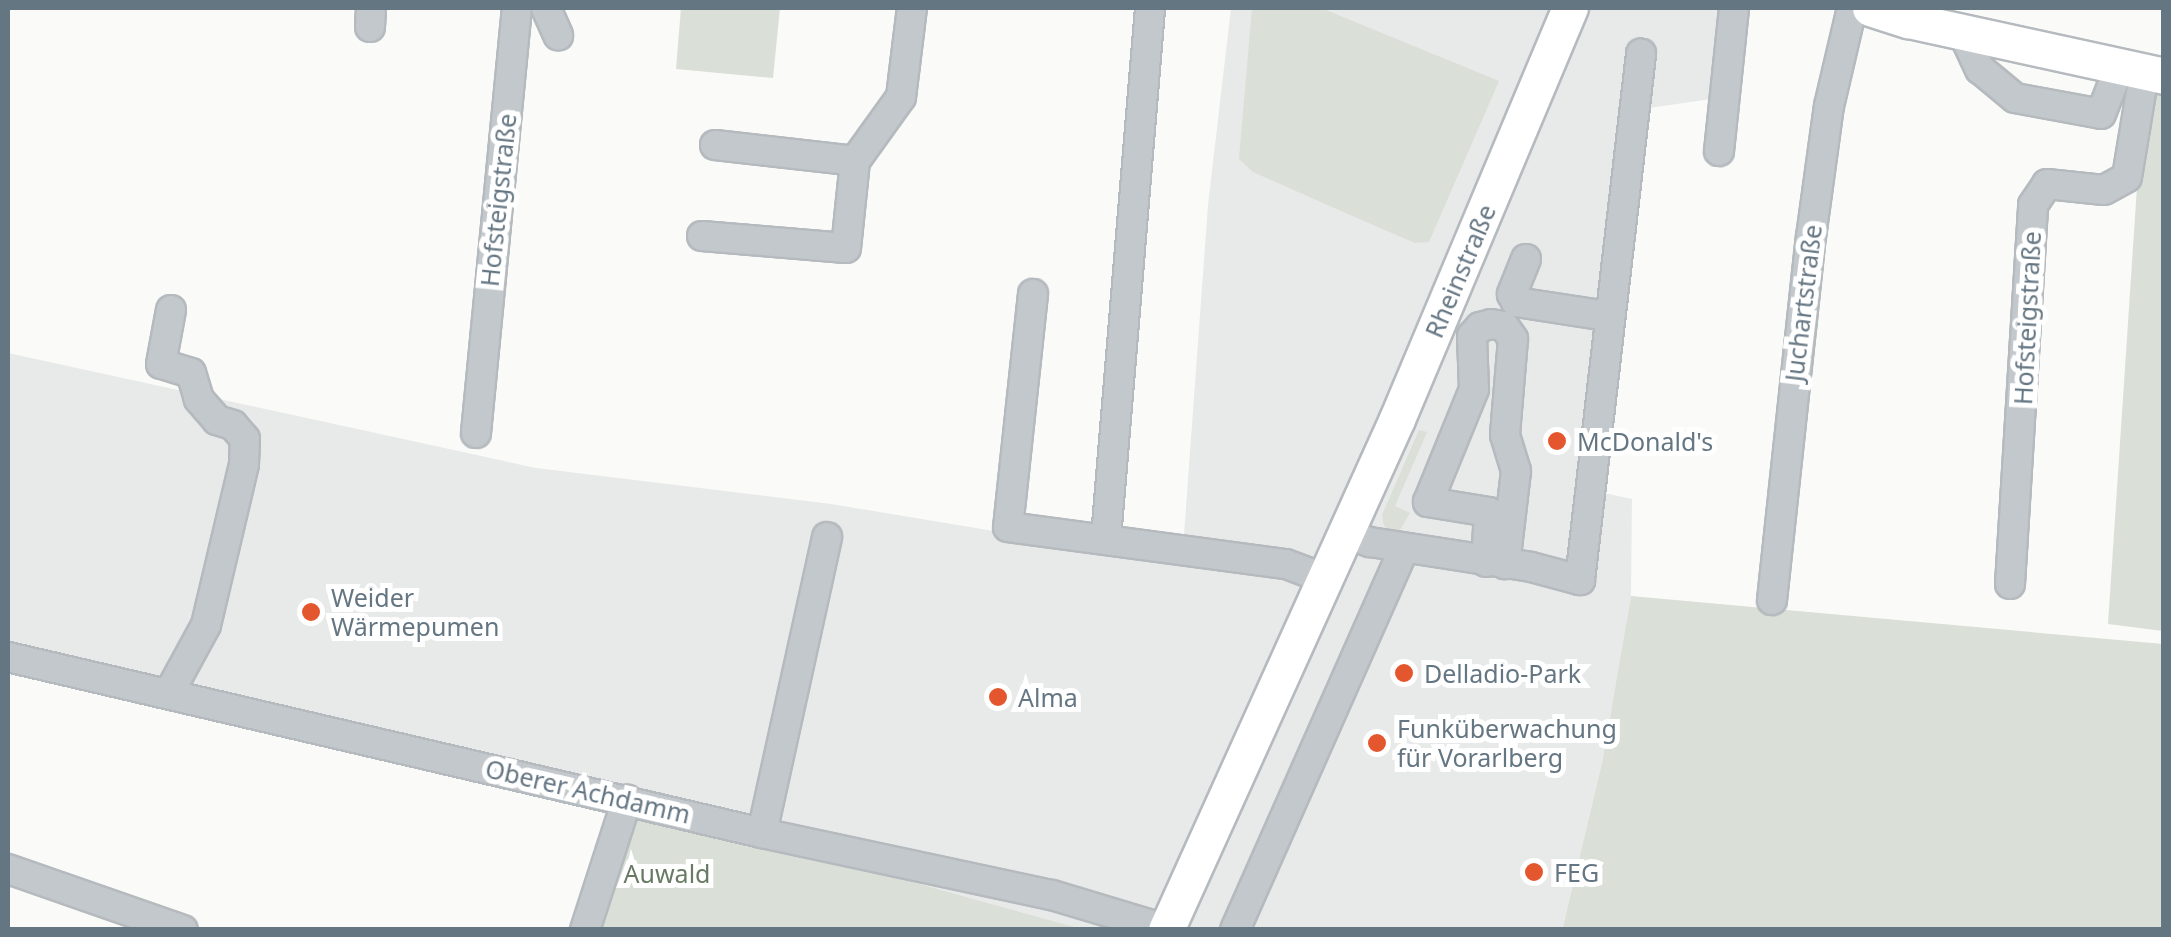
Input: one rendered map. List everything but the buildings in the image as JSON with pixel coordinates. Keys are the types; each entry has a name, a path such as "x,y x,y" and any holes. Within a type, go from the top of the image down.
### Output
{"main road":[{"name":"Rheinstraße","path":"1167,929 1346,534 1570,8"},
{"path":"1870,8 1909,14 1963,33 2142,72"}],"street":[{"name":"Hofsteigstraße","path":"476,433 518,8"},
{"path":"546,8 558,34"},
{"path":"702,236 846,248 856,161 900,97 912,8"},
{"path":"1106,538 1150,8"},
{"path":"1718,150 1734,8"},
{"name":"Juchartstraße","path":"1772,600 1811,237 1829,106 1852,8"},
{"path":"1963,33 1980,69 2015,98 2102,114 2142,72"},
{"path":"1346,534 1580,580 1641,54"},
{"name":"Hofsteigstraße","path":"2010,584 2034,205 2048,184 2104,190 2126,177 2142,72"},
{"path":"715,146 856,161"},
{"path":"1526,259 1512,294 1516,302 1608,316"},
{"path":"1033,294 1008,527 1286,564 1326,579"},
{"path":"169,693 206,625 244,464 245,439 233,426 216,420 200,399 191,374 161,364 171,310"},
{"path":"1490,324 1504,326 1513,338 1505,435 1516,471 1495,563 1489,512 1428,502 1474,389 1470,348 1474,332 1490,324"},
{"path":"762,832 828,538"},
{"path":"1235,930 1404,548"},
{"name":"Oberer Achdamm","path":"8,657 762,832 1052,895 1167,929"},
{"path":"585,930 626,800"},
{"path":"8,869 182,930"}],"shaded area":[{"path":"1231,8 1743,8 1731,96 1636,110 1604,493 1632,499 1631,596 1602,763 1562,929 1082,929 711,826 8,651 8,353 536,468 831,504 1182,562 1208,205"}],"green space":[{"path":"681,8 780,8 773,78 676,69"},
{"path":"1252,8 1321,8 1499,81 1429,242 1415,243 1348,214 1253,172 1239,159"},
{"path":"2152,93 2164,94 2163,631 2108,624 2138,172"},
{"path":"1419,430 1427,432 1395,506 1410,513 1397,535 1384,526 1382,515"},
{"path":"1631,596 2163,644 2163,929 1562,930 1602,763"},
{"name":"Auwald","path":"630,808 711,826 1082,929 589,930"}],"place":[{"name":"McDonald's","path":"1557,441"},
{"name":"Weider Wärmepumen","path":"311,612"},
{"name":"Delladio-Park","path":"1404,673"},
{"name":"Alma","path":"998,697"},
{"name":"Funküberwachung für Vorarlberg","path":"1377,743"},
{"name":"FEG","path":"1534,872"}]}
